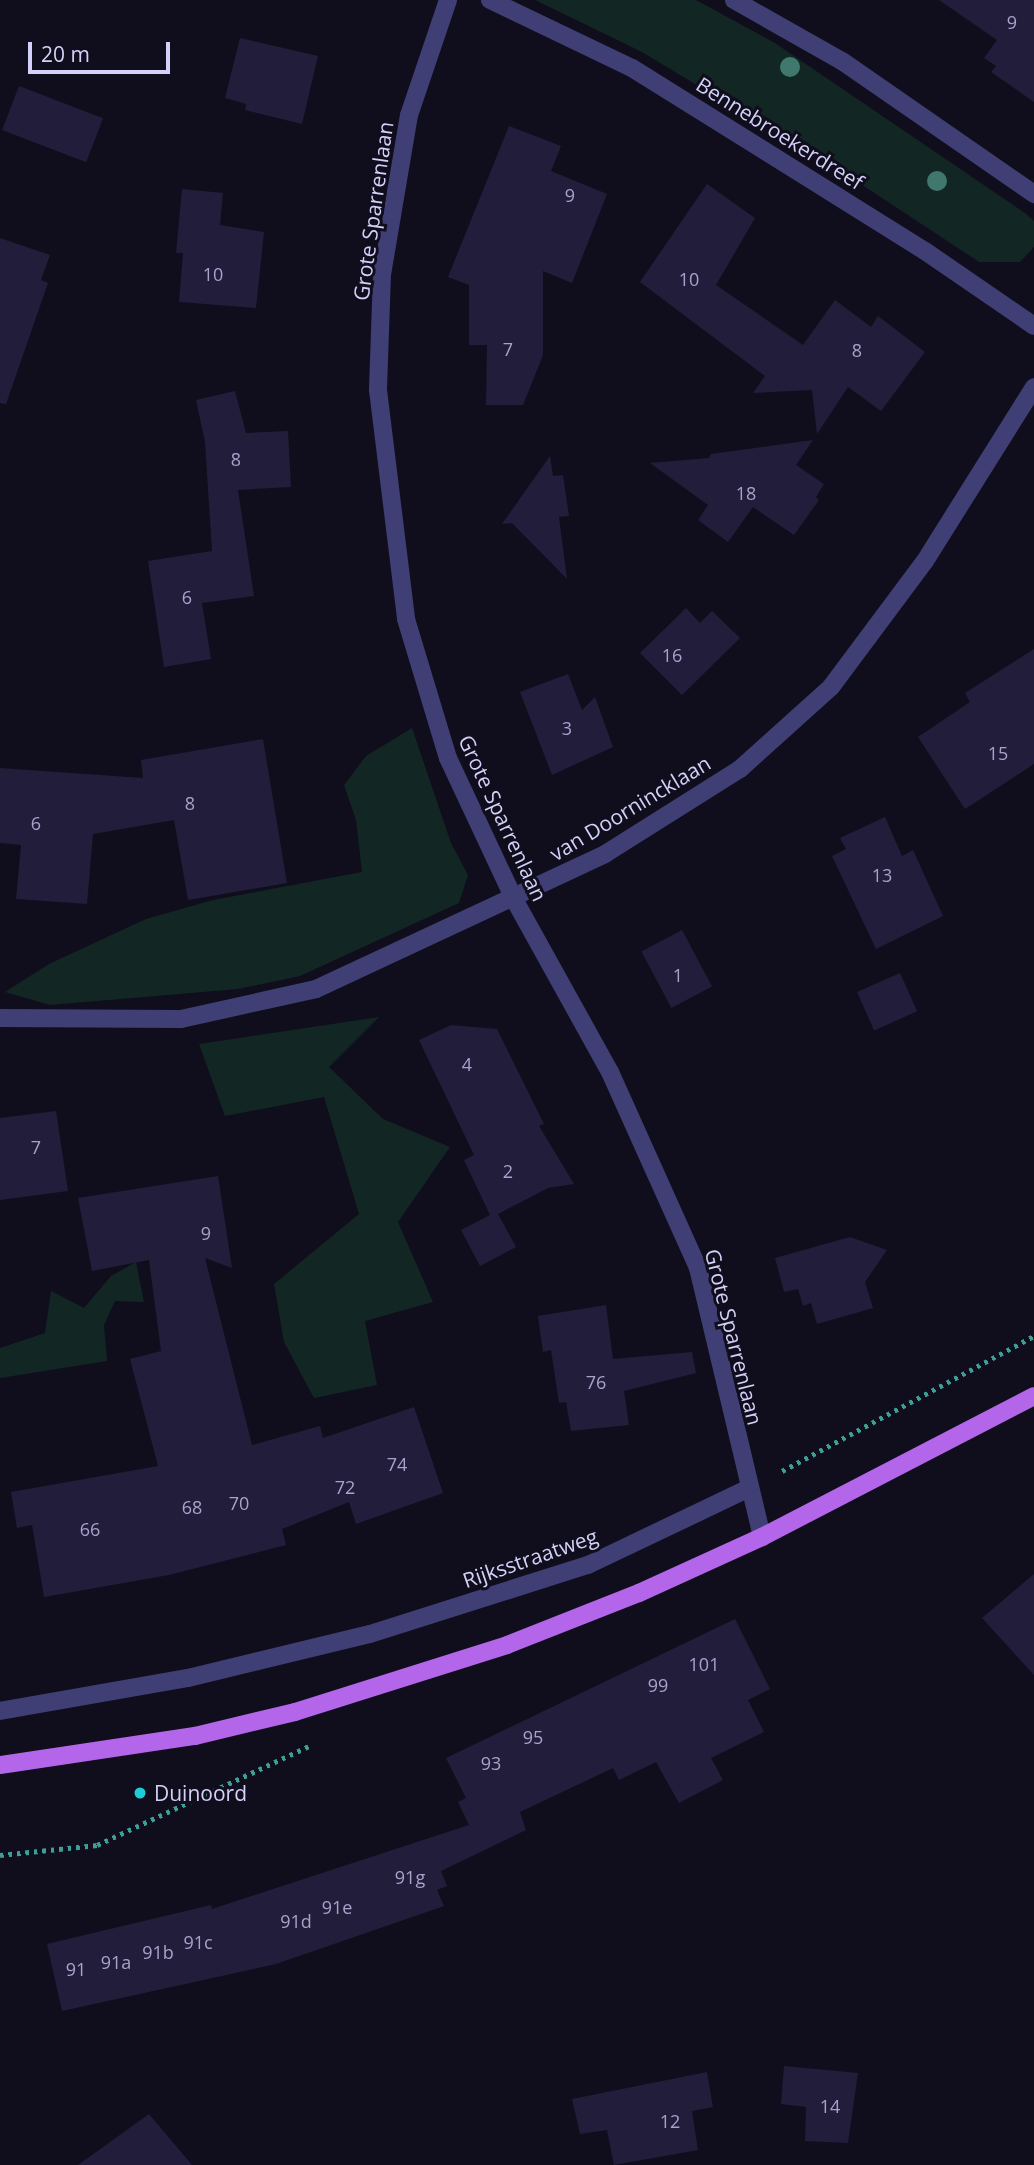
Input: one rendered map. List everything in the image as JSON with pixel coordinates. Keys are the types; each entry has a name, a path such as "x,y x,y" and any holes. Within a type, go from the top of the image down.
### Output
{"main road":[{"path":"0,1765 195,1736 295,1712 507,1645 639,1593 762,1537 1034,1396"}],"street":[{"name":"Grote Sparrenlaan","path":"448,0 409,116 382,274 378,390 406,619 448,758 514,900 610,1072 698,1268 747,1489 762,1537"},
{"name":"Bennebroekerdreef","path":"490,0 632,68 925,251 1034,326"},
{"path":"734,0 842,61 1034,194"},
{"name":"van Doornincklaan","path":"0,1018 181,1018 316,989 514,900 605,854 740,769 831,687 925,561 1034,387"},
{"name":"Rijksstraatweg","path":"0,1711 188,1678 370,1634 589,1565 747,1489"}],"path":[{"path":"747,1489 1034,1336"}],"green space":[{"path":"535,0 696,0 775,43 1025,213 1034,221 1034,247 1020,262 979,262 870,190 642,52"},
{"path":"412,728 451,843 468,875 459,903 300,976 238,989 50,1005 5,992 49,964 146,919 213,900 362,872 356,820 344,785 366,756"},
{"path":"379,1017 329,1067 383,1119 450,1147 398,1222 433,1302 365,1321 377,1385 314,1398 284,1342 274,1284 359,1214 324,1097 225,1116 199,1044"},
{"path":"136,1262 144,1302 115,1301 104,1325 107,1361 0,1378 0,1348 45,1333 51,1291 84,1308 111,1276"}],"building":[{"path":"939,0 1034,0 1034,102 991,72 996,66 984,58 997,40"},
{"path":"240,38 318,56 302,124 245,110 246,104 225,98"},
{"path":"19,86 103,118 86,162 2,130"},
{"path":"509,126 561,146 551,171 607,194 572,283 543,271 543,355 523,405 486,405 487,345 469,345 469,285 448,277"},
{"path":"707,184 755,218 716,285 803,345 835,300 871,327 878,316 925,352 881,411 848,387 817,434 812,390 753,393 765,376 640,282"},
{"path":"182,189 223,193 220,225 264,232 256,308 179,302 183,253 176,253"},
{"path":"0,238 50,255 41,280 48,283 6,404 0,403"},
{"path":"235,391 246,433 288,431 291,487 238,490 254,596 202,603 211,659 164,667 148,561 212,551 205,442 196,400"},
{"path":"813,440 796,465 824,484 816,497 819,500 794,535 753,507 728,542 698,520 708,505 650,463 709,458 711,454"},
{"path":"550,456 553,476 563,475 569,516 559,517 567,579 512,523 502,524"},
{"path":"686,608 700,623 712,611 740,638 682,695 640,653"},
{"path":"1034,649 1034,764 965,809 918,737 970,702 965,693"},
{"path":"568,674 582,710 595,697 613,747 552,775 520,692"},
{"path":"263,739 287,883 188,900 174,820 93,834 87,904 16,899 21,845 0,843 0,768 143,778 141,760"},
{"path":"885,817 902,856 913,850 943,916 876,949 832,856 846,849 840,838"},
{"path":"682,930 712,987 671,1008 641,952"},
{"path":"900,973 917,1011 874,1030 857,992"},
{"path":"451,1025 497,1029 544,1124 539,1126 574,1184 548,1188 498,1214 516,1247 480,1266 461,1230 490,1215 464,1160 474,1155 419,1040"},
{"path":"56,1111 68,1191 0,1200 0,1118"},
{"path":"218,1176 232,1268 205,1258 252,1445 320,1426 323,1438 414,1407 443,1493 356,1524 349,1502 282,1529 286,1545 169,1575 44,1597 32,1525 17,1528 11,1492 158,1466 130,1359 161,1351 149,1260 92,1271 78,1198"},
{"path":"850,1237 887,1250 865,1282 873,1308 817,1324 811,1303 803,1306 798,1289 784,1292 775,1258"},
{"path":"606,1305 613,1359 692,1352 696,1373 624,1391 629,1425 571,1431 566,1402 559,1403 551,1350 543,1352 538,1316"},
{"path":"1034,1574 1034,1675 982,1618"},
{"path":"735,1619 770,1689 748,1700 764,1732 711,1758 723,1780 679,1803 656,1762 619,1780 613,1768 520,1812 526,1830 441,1871 447,1886 437,1890 444,1906 276,1964 62,2011 47,1944 211,1905 212,1909 469,1825 458,1802 466,1798 446,1758"},
{"path":"784,2066 858,2073 848,2143 805,2141 806,2107 781,2104"},
{"path":"707,2072 713,2107 692,2111 698,2150 614,2165 607,2130 580,2134 572,2099"},
{"path":"149,2114 192,2165 78,2165"}],"place":[{"name":"Duinoord","path":"140,1793"}]}
